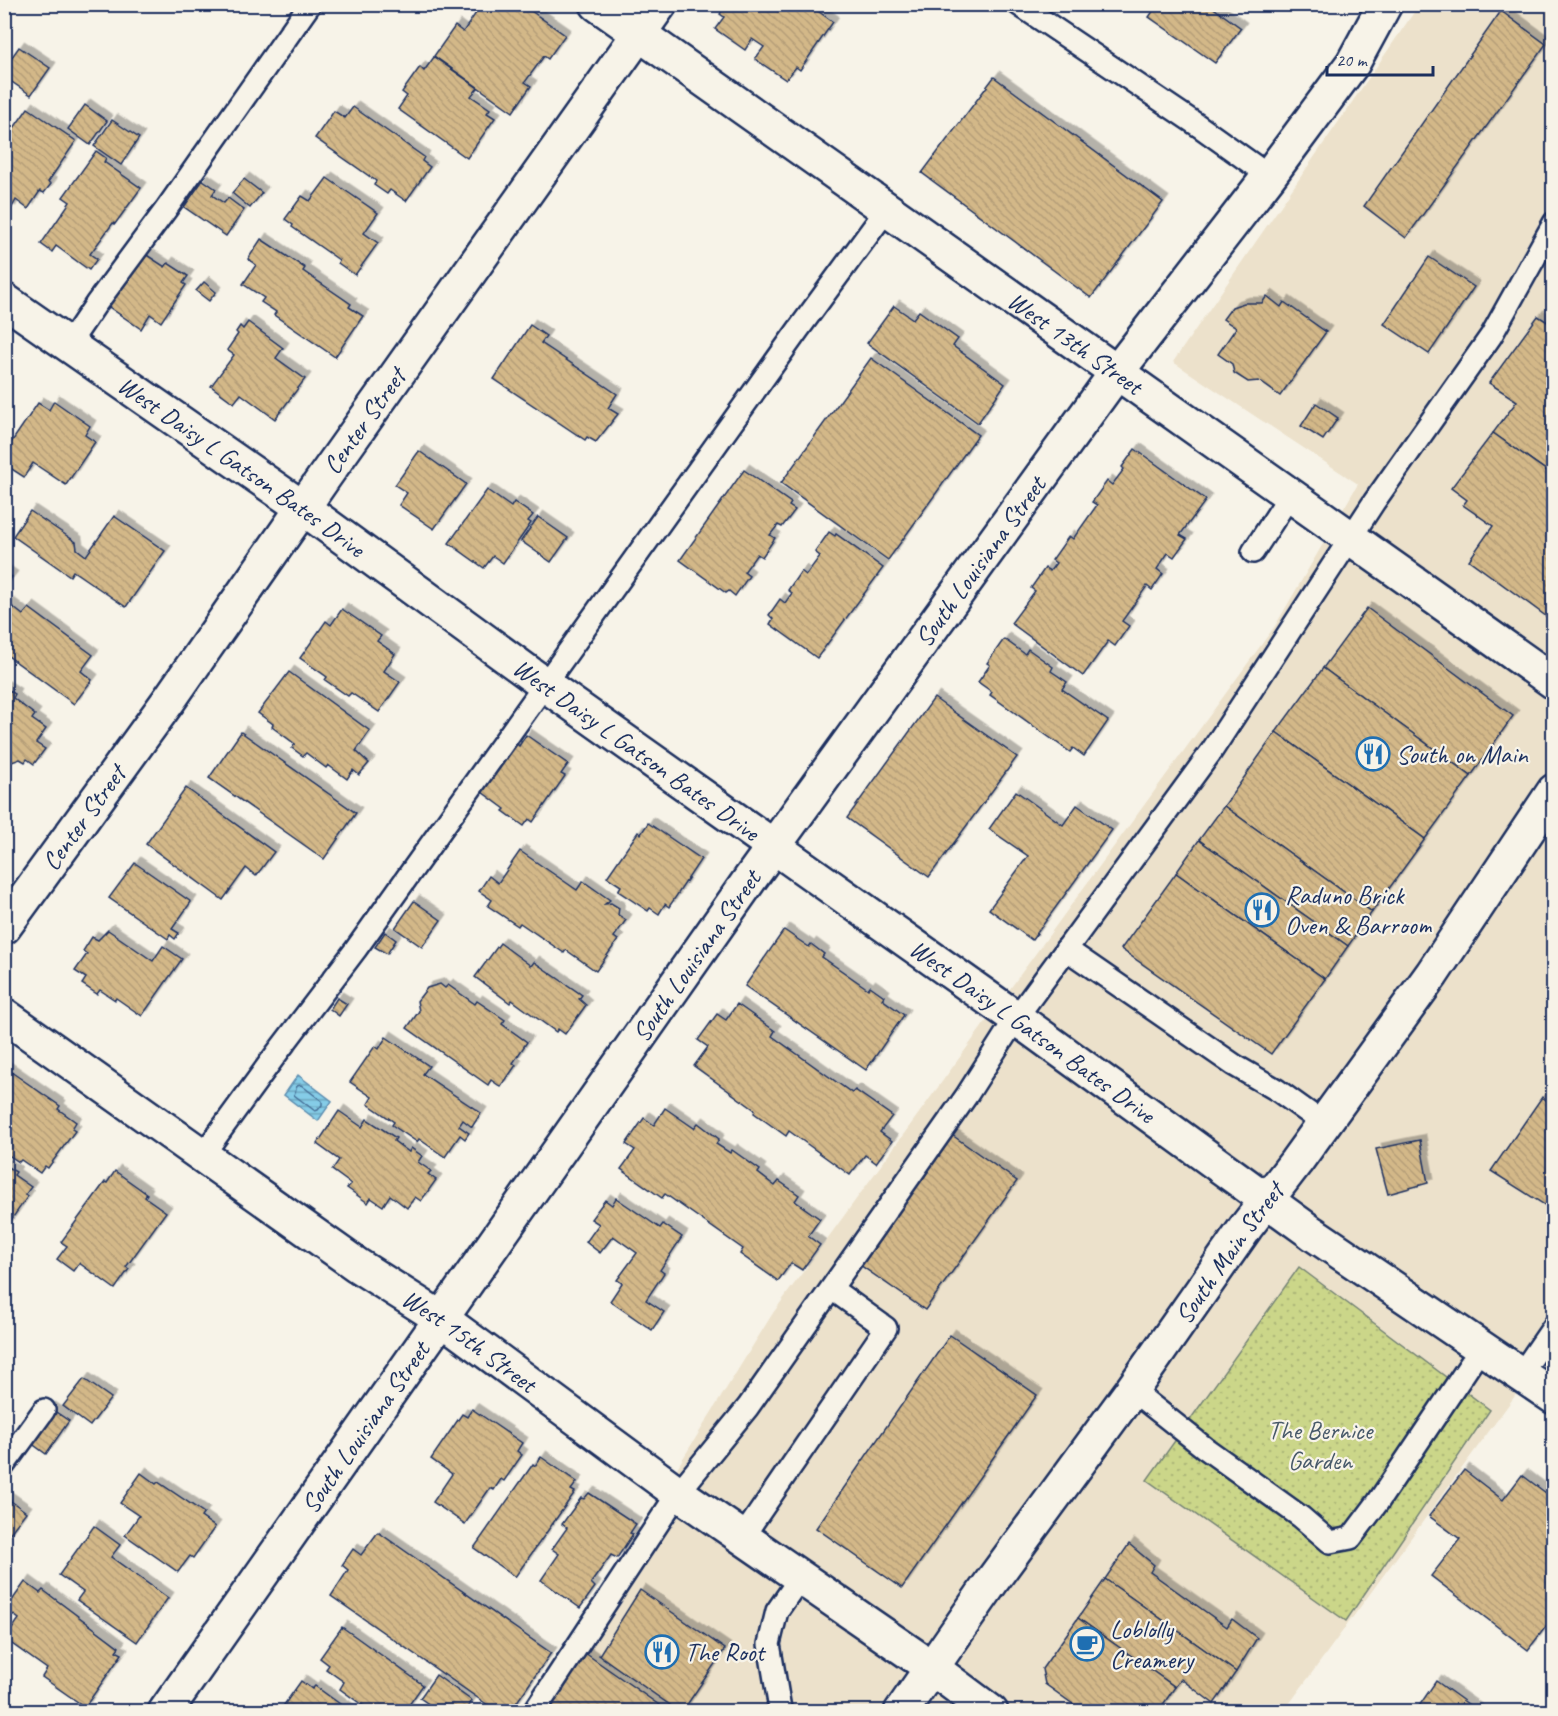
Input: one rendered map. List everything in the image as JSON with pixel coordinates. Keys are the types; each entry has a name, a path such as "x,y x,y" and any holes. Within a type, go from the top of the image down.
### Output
{"street":[{"name":"West 13th Street","path":"597,4 1554,682"},
{"name":"Center Street","path":"4,927 170,700 660,4"},
{"name":"South Louisiana Street","path":"165,1712 775,847 1117,372 1269,176 1353,63 1386,4"},
{"name":"West Daisy L Gatson Bates Drive","path":"4,300 303,508 544,684 1016,1018 1267,1198 1312,1233 1554,1397"},
{"name":"South Main Street","path":"901,1712 992,1581 1132,1390 1267,1198 1432,974 1554,791"},
{"name":"West 15th Street","path":"4,1015 357,1265 442,1320 678,1493 932,1668 991,1712"}],"lane":[{"path":"69,344 310,4"},
{"path":"1018,4 1269,176"},
{"path":"202,1156 356,949 887,209"},
{"path":"534,1712 678,1493 748,1407 967,1095 1016,1018 1212,752 1350,538 1491,336 1554,223"},
{"path":"1253,552 1290,495"},
{"path":"1066,949 1234,1065 1277,1090 1323,1124"},
{"path":"742,1538 886,1328 832,1288"},
{"path":"1521,1374 1554,1326"},
{"path":"1132,1390 1205,1448 1301,1517 1330,1542 1351,1538 1391,1483 1480,1348"},
{"path":"4,1465 44,1410"},
{"path":"782,1712 769,1644 777,1611 800,1578"}],"shaded area":[{"path":"1419,5 1553,5 1553,1344 1284,1711 526,1712 773,1313 1275,626 1358,484 1173,362"}],"green space":[{"name":"The Bernice Garden","path":"1299,1267 1490,1410 1346,1621 1147,1480"}],"water":[{"path":"298,1075 332,1101 318,1121 284,1095"}],"building":[{"path":"472,4 521,4 565,35 548,59 544,56 525,82 531,86 513,112 434,56 455,26 463,32 476,13 470,8"},
{"path":"726,4 808,4 833,22 800,70 796,67 786,80 755,59 764,47 752,39 745,50 715,29 724,17 720,14"},
{"path":"1158,4 1208,4 1241,28 1215,63 1149,17"},
{"path":"1501,11 1546,44 1406,238 1364,206"},
{"path":"19,47 50,68 31,95 6,78 9,74 4,71"},
{"path":"434,57 478,88 471,96 490,109 487,113 495,118 467,158 398,109 407,96 402,92 420,67 424,71"},
{"path":"994,77 1163,202 1091,298 922,173"},
{"path":"85,105 107,121 90,145 68,129"},
{"path":"353,107 424,157 422,161 430,167 406,201 390,190 387,194 374,185 376,181 315,138 334,111 345,118"},
{"path":"28,108 76,141 48,182 51,184 44,193 40,191 28,209 16,200 10,211 4,207 4,142"},
{"path":"112,120 139,138 121,165 94,146"},
{"path":"96,151 106,158 104,162 141,188 90,254 97,259 89,270 56,246 52,252 41,244 70,202 63,197"},
{"path":"327,178 378,213 364,233 378,243 355,275 338,263 339,260 292,227 293,225 285,219 302,196 310,201"},
{"path":"244,179 262,193 250,208 232,193"},
{"path":"203,180 216,189 212,195 224,203 228,198 244,210 226,236 184,207"},
{"path":"261,239 305,268 303,271 351,304 349,307 363,316 335,357 274,315 276,312 261,302 264,298 243,284 256,265 248,259"},
{"path":"142,252 165,267 168,263 188,276 183,283 186,285 161,322 150,314 141,329 106,305"},
{"path":"1429,257 1474,287 1429,354 1384,324"},
{"path":"204,282 216,292 209,301 196,291"},
{"path":"1267,296 1281,307 1284,302 1326,332 1280,396 1259,381 1248,382 1234,373 1232,364 1218,354 1236,328 1223,319 1232,307 1244,303 1262,303"},
{"path":"894,306 913,319 919,311 958,339 953,346 1005,384 978,423 867,343"},
{"path":"1538,316 1554,326 1554,476 1493,433 1517,401 1489,383"},
{"path":"248,322 283,348 276,358 305,379 275,419 241,394 234,403 211,386 234,355 227,350 238,334 236,332 240,326 243,329"},
{"path":"530,325 546,336 541,343 617,394 608,408 618,414 596,442 587,437 585,440 494,379"},
{"path":"871,358 978,435 888,560 781,483"},
{"path":"54,401 90,426 85,435 95,442 66,485 33,463 24,477 4,464 4,453 38,403 49,410"},
{"path":"1316,403 1338,418 1323,440 1301,426"},
{"path":"1493,433 1554,476 1554,622 1469,560 1493,526 1463,505 1467,500 1451,488"},
{"path":"1135,449 1206,500 1180,535 1187,539 1174,557 1168,553 1157,569 1163,574 1152,590 1147,586 1122,621 1129,626 1115,646 1108,641 1083,676 1011,623 1035,591 1031,588 1045,568 1050,571 1056,563 1052,560 1069,536 1073,539 1097,505 1092,502 1107,481 1112,485"},
{"path":"419,451 466,484 434,529 399,505 407,493 395,485"},
{"path":"744,470 791,503 789,506 795,510 782,527 778,525 770,535 775,538 762,557 757,554 744,572 749,576 735,596 729,591 726,593 680,560"},
{"path":"487,490 511,507 514,502 533,515 528,521 531,523 503,563 493,556 484,568 449,543"},
{"path":"30,511 76,542 77,549 86,556 114,516 165,551 126,607 73,571 70,576 13,536"},
{"path":"538,517 568,538 551,562 521,541"},
{"path":"829,532 835,536 836,534 883,568 817,658 770,624 773,619 769,615 780,599 785,603 792,593 788,590 801,571 806,575 820,556 815,552"},
{"path":"4,571 12,577 4,587"},
{"path":"9,604 23,615 29,608 93,655 81,671 92,680 74,704 4,653 4,610"},
{"path":"1367,608 1513,716 1471,776 1323,668"},
{"path":"342,609 381,636 377,641 395,654 384,671 400,682 379,712 351,693 348,696 325,680 327,677 300,658 326,621 331,625"},
{"path":"1004,639 1025,654 1028,649 1053,667 1051,671 1067,682 1062,689 1108,721 1084,756 1073,748 1070,752 990,695 992,692 978,682 990,665 987,663"},
{"name":"South on Main","path":"1323,668 1471,776 1425,839 1276,732"},
{"path":"289,672 370,731 356,751 369,763 359,775 353,770 347,779 328,765 326,768 306,753 303,756 292,748 295,744 258,713"},
{"path":"4,687 15,694 13,698 35,715 32,719 46,729 36,743 45,749 34,764 27,759 25,762 20,759 4,765"},
{"path":"934,698 1017,757 929,877 847,818"},
{"path":"241,732 356,813 324,859 209,778"},
{"path":"1276,732 1425,839 1372,912 1224,806"},
{"path":"526,735 568,764 561,774 565,776 533,822 529,819 524,826 482,792 516,743 519,746"},
{"path":"186,788 274,852 256,876 246,868 223,900 146,844"},
{"path":"1016,791 1063,825 1077,805 1112,830 1032,940 989,909 1028,856 989,829"},
{"path":"1224,806 1372,912 1348,946 1199,840"},
{"path":"648,823 701,859 669,907 665,904 659,914 650,908 648,911 618,891 621,886 607,877 638,832 641,834"},
{"name":"Raduno Brick Oven & Barroom","path":"1199,840 1348,946 1325,979 1176,873"},
{"path":"520,851 577,890 583,881 610,900 605,904 611,903 619,908 618,915 626,920 614,937 618,940 596,971 566,950 564,953 520,923 518,926 488,906 492,900 479,891 489,876 498,883"},
{"path":"135,863 191,902 172,929 179,933 175,939 170,935 168,939 109,898"},
{"path":"1176,873 1325,979 1271,1054 1121,949"},
{"path":"414,901 441,920 422,947 395,928"},
{"path":"108,930 153,961 163,946 182,959 142,1016 116,998 115,1000 100,990 97,994 82,984 86,978 75,971 87,954 83,951 92,937 98,940"},
{"path":"784,930 809,947 811,944 824,954 822,957 868,989 870,986 884,996 882,999 904,1015 866,1070 745,986"},
{"path":"385,932 396,940 387,954 375,947"},
{"path":"500,943 531,966 534,962 582,995 579,999 586,1005 565,1034 558,1029 556,1032 512,1000 510,1003 475,977"},
{"path":"440,984 445,988 448,985 475,1004 477,1001 505,1020 502,1024 527,1042 513,1063 516,1065 501,1087 491,1080 488,1085 407,1028 419,1011 417,1001 427,988"},
{"path":"337,998 347,1004 339,1016 330,1009"},
{"path":"737,1004 775,1031 772,1036 852,1093 855,1090 892,1116 880,1132 892,1141 876,1163 865,1155 850,1175 789,1131 786,1136 754,1113 755,1110 694,1066 708,1047 698,1040 717,1014 726,1020"},
{"path":"386,1037 429,1066 423,1074 481,1113 472,1127 463,1120 459,1126 469,1133 465,1139 460,1135 445,1157 419,1139 417,1142 392,1125 394,1122 368,1104 372,1097 350,1082 375,1046 379,1049"},
{"path":"4,1067 60,1106 58,1109 76,1122 72,1129 75,1131 48,1168 45,1166 40,1173 4,1152"},
{"path":"1542,1097 1554,1106 1554,1211 1491,1171"},
{"path":"665,1108 694,1128 698,1123 719,1139 716,1144 730,1153 732,1150 760,1170 758,1173 775,1186 779,1181 799,1195 795,1201 820,1219 808,1236 820,1245 802,1270 791,1263 778,1281 740,1254 743,1249 665,1194 662,1198 621,1169 635,1150 626,1144 644,1118 654,1125"},
{"path":"339,1111 362,1127 367,1119 396,1138 394,1141 409,1152 411,1148 422,1156 418,1162 431,1171 428,1174 436,1180 421,1201 415,1197 407,1208 390,1195 383,1206 371,1198 368,1203 347,1188 351,1184 332,1170 339,1160 317,1144"},
{"path":"952,1135 1017,1181 925,1310 860,1265"},
{"path":"1420,1140 1428,1183 1388,1194 1376,1149"},
{"path":"4,1165 16,1172 14,1175 31,1187 25,1195 28,1196 4,1230"},
{"path":"115,1171 147,1194 145,1197 166,1212 126,1267 129,1269 115,1289 79,1263 73,1271 57,1259 67,1246 61,1242"},
{"path":"616,1198 660,1228 663,1224 682,1237 660,1270 664,1273 646,1300 664,1312 652,1330 610,1301 622,1283 617,1280 637,1253 613,1236 600,1253 586,1242 599,1224 591,1219 605,1200 612,1205"},
{"path":"950,1335 1037,1395 902,1588 816,1528"},
{"path":"84,1379 111,1398 90,1426 63,1406"},
{"path":"50,1408 69,1421 46,1454 27,1440"},
{"path":"472,1409 522,1443 517,1451 522,1455 504,1481 501,1479 494,1490 490,1488 465,1524 433,1502 452,1474 431,1459 462,1414 467,1417"},
{"path":"541,1457 577,1482 571,1490 575,1492 515,1577 474,1548 533,1464 535,1466"},
{"path":"1464,1470 1503,1500 1522,1475 1554,1499 1554,1616 1528,1650 1431,1576 1460,1539 1429,1516"},
{"path":"141,1473 204,1513 201,1517 215,1527 193,1558 190,1556 178,1572 125,1535 139,1516 120,1503"},
{"path":"589,1493 636,1524 630,1533 633,1534 617,1558 611,1555 591,1583 595,1587 580,1608 541,1580 559,1554 552,1549 567,1528 562,1524 581,1498 584,1499"},
{"path":"4,1496 26,1512 4,1541"},
{"path":"94,1526 120,1545 111,1557 168,1598 137,1642 77,1600 83,1592 59,1575"},
{"path":"378,1532 551,1653 510,1712 498,1712 331,1596 348,1570 342,1565 353,1549 361,1555"},
{"path":"1129,1544 1154,1565 1150,1572 1227,1627 1232,1619 1257,1638 1236,1672 1105,1579"},
{"path":"1105,1579 1236,1672 1214,1704 1181,1679 1175,1687 1078,1618"},
{"path":"25,1582 40,1593 43,1590 119,1647 116,1651 122,1654 85,1707 42,1677 47,1669 5,1639 19,1619 6,1609"},
{"name":"The Root","path":"640,1590 725,1649 682,1712 599,1655"},
{"name":"Loblolly Creamery","path":"1078,1618 1175,1687 1158,1712 1084,1712 1045,1684 1042,1669"},
{"path":"342,1627 423,1685 404,1712 372,1712 340,1689 344,1682 326,1669 329,1665 320,1658"},
{"path":"585,1653 669,1712 545,1712"},
{"path":"436,1675 472,1701 464,1712 440,1712 420,1698"},
{"path":"301,1681 312,1689 315,1686 351,1712 279,1712"},
{"path":"1436,1681 1479,1712 1415,1712"}],"place":[{"name":"South on Main","path":"1373,754"},
{"name":"Raduno Brick Oven & Barroom","path":"1262,910"},
{"name":"Loblolly Creamery","path":"1087,1644"},
{"name":"The Root","path":"662,1652"}]}
